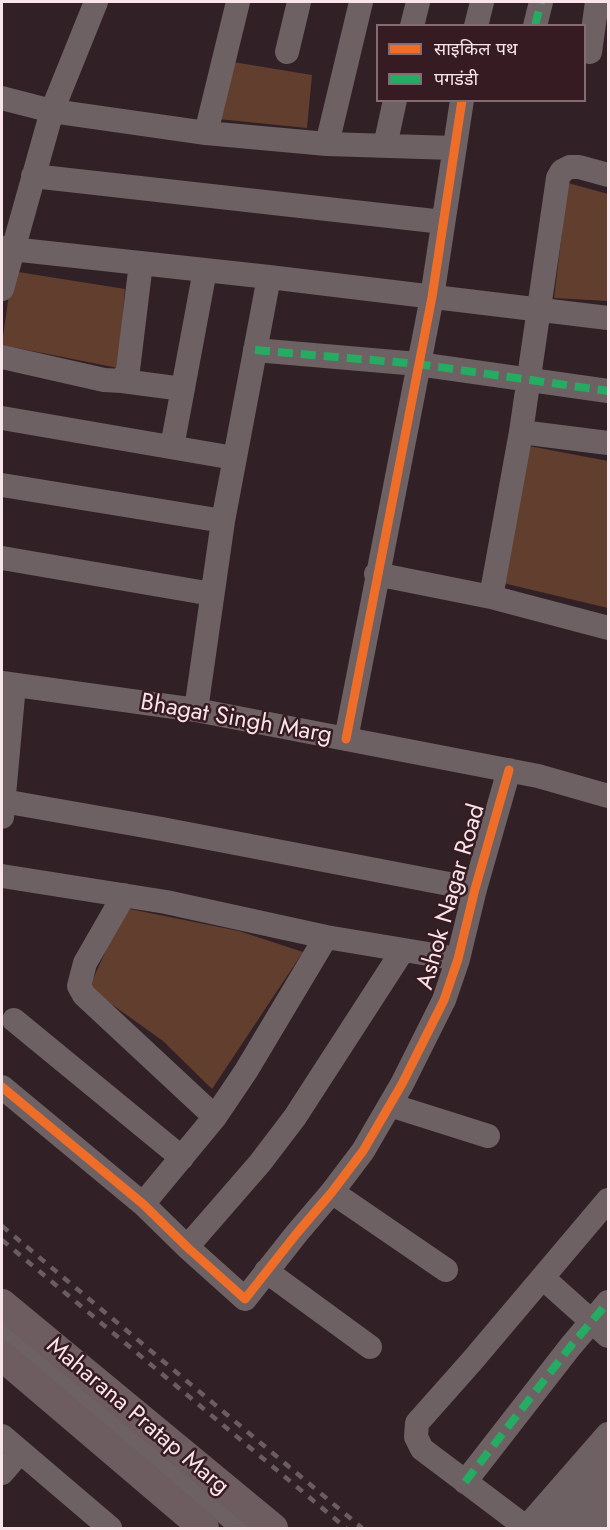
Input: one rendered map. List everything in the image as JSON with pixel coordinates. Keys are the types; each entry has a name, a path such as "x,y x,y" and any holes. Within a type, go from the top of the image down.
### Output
{"main road":[{"name":"Maharana Pratap Marg","path":"2,1304 273,1528"},
{"name":"Maharana Pratap Marg","path":"2,1356 204,1528"}],"street":[{"path":"2,289 7,248 33,176 52,111 96,2"},
{"path":"206,133 238,2"},
{"path":"287,52 299,2"},
{"path":"327,144 361,2"},
{"path":"412,24 418,2"},
{"path":"536,24 541,2"},
{"path":"594,53 597,2"},
{"path":"2,98 52,111 206,133 327,144 453,148"},
{"path":"385,146 395,102"},
{"path":"346,739 376,574 432,297 462,102"},
{"path":"491,597 520,432 558,178 562,171 579,167 609,175"},
{"path":"33,176 442,222"},
{"path":"7,248 609,318"},
{"path":"122,381 128,370 141,263"},
{"path":"172,447 205,270"},
{"path":"195,710 223,521 268,277"},
{"path":"255,350 418,364 609,391"},
{"path":"2,357 104,380 183,389"},
{"path":"2,418 234,458"},
{"path":"520,432 609,443"},
{"path":"2,484 223,521"},
{"path":"2,558 212,594"},
{"path":"376,574 491,597 609,628"},
{"path":"8,684 2,809 162,828 475,889"},
{"name":"Bhagat Singh Marg","path":"8,684 195,710 538,776 609,796"},
{"name":"Ashok Nagar Road","path":"187,1247 245,1299 333,1192 363,1151 390,1105 444,1000 458,959 475,889 509,770"},
{"path":"2,876 166,902 326,938 458,959"},
{"path":"124,895 85,963 79,986 84,995 215,1117"},
{"path":"143,1204 215,1117 246,1071 326,938"},
{"path":"2,1088 143,1204 187,1247 260,1163 295,1117 403,950"},
{"path":"14,1020 182,1158"},
{"path":"390,1105 488,1136"},
{"path":"333,1192 446,1270"},
{"path":"609,1200 417,1423 416,1437 422,1449 526,1528 609,1434"},
{"path":"266,1271 370,1347"},
{"path":"543,1278 600,1329"},
{"path":"465,1482 600,1329 609,1302"},
{"path":"2,1330 244,1528"},
{"path":"2,1436 110,1528"},
{"path":"2,1473 20,1452"},
{"path":"551,1528 609,1462"},
{"path":"580,1528 609,1493"},
{"path":"604,1528 609,1523"}],"shaded area":[{"path":"233,62 312,75 307,128 218,119"},
{"path":"568,183 608,194 608,301 554,298"},
{"path":"12,271 125,289 118,368 2,345"},
{"path":"529,446 608,461 608,608 503,583"},
{"path":"125,908 239,931 303,952 212,1089 163,1041 89,988"}],"railway":[{"path":"2,1226 362,1528"},
{"path":"2,1240 346,1528"}],"marked path":[{"path":"536,24 541,2"},
{"path":"255,350 418,364 608,391"},
{"path":"465,1482 608,1302"}],"cycle path":[{"path":"346,739 432,297 462,102"},
{"path":"2,1087 143,1204 245,1299 363,1151 402,1084 444,1000 458,959 475,889 509,770"}]}
